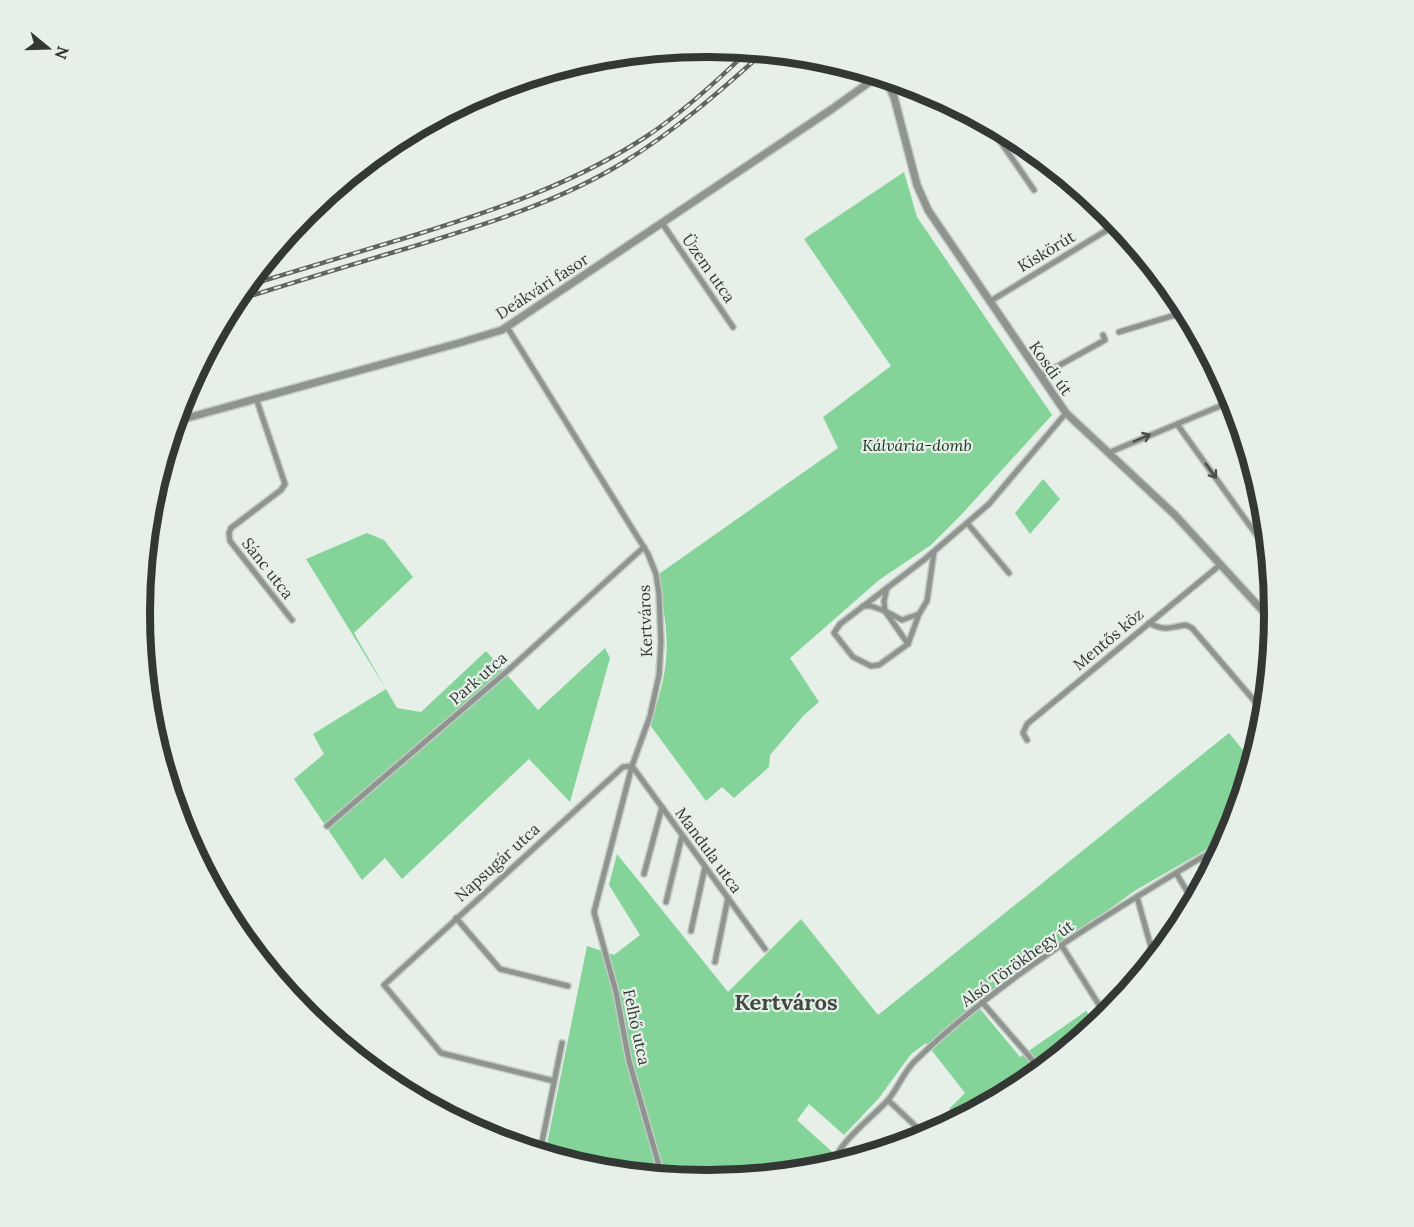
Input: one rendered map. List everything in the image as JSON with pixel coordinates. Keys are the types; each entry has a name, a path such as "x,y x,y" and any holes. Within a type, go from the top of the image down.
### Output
{"street":[{"name":"Deákvári fasor","path":"187,418 459,343 507,327 869,82"},
{"name":"Kosdi út","path":"890,88 917,185 928,210 988,302 1066,413 1175,515 1264,612"},
{"path":"1001,142 1034,190"},
{"name":"Üzem utca","path":"662,223 733,327"},
{"name":"Kiskörút","path":"988,302 1109,229"},
{"path":"1119,332 1176,315"},
{"name":"Kertváros","path":"507,327 644,547 656,574 661,642 654,704 632,766 594,912"},
{"path":"1040,376 1105,340 1103,335"},
{"name":"Sánc utca","path":"256,398 285,484 281,490 231,528 230,541 292,620"},
{"path":"1108,453 1223,405"},
{"path":"934,552 927,601 919,614 908,644 879,665 871,666 853,657 834,633 840,624 968,524 998,495 1066,413"},
{"path":"1177,424 1258,538"},
{"path":"968,524 1009,573"},
{"name":"Park utca","path":"327,826 506,673 644,547"},
{"name":"Mentős köz","path":"1027,740 1023,733 1027,724 1220,565"},
{"path":"886,588 885,611 908,644"},
{"path":"862,607 871,606 902,620 919,614"},
{"path":"1149,623 1159,629 1186,625 1192,628 1256,703"},
{"name":"Mandula utca","path":"632,766 765,949"},
{"name":"Napsugár utca","path":"554,1081 441,1053 384,985 623,767 632,766"},
{"path":"644,874 662,807"},
{"path":"666,902 682,836"},
{"name":"Alsó Törökhegy út","path":"838,1154 888,1100 912,1064 982,1002 1062,946 1209,853"},
{"path":"690,931 705,867"},
{"path":"1176,873 1188,893"},
{"path":"1137,897 1151,949"},
{"path":"715,962 728,898"},
{"name":"Felhő utca","path":"594,912 616,992 629,1061 659,1168"},
{"path":"456,918 500,969 568,986"},
{"path":"1062,946 1101,1007"},
{"path":"982,1002 1035,1063"},
{"path":"542,1144 562,1043"},
{"path":"888,1100 918,1129"}],"green space":[{"name":"Kálvária-domb","path":"904,172 917,217 1052,415 931,545 879,580 790,658 819,702 804,715 770,755 769,767 734,798 722,787 706,801 650,725 663,681 667,650 664,613 656,576 838,448 823,417 891,366 804,239"},
{"path":"1043,479 1060,499 1030,534 1015,513"},
{"path":"367,533 384,540 413,577 354,633 397,708 421,712 486,651 538,710 605,648 610,658 570,802 529,759 402,879 385,858 362,880 294,779 324,754 313,734 386,689 306,559"},
{"path":"1229,733 1246,754 1234,792 1212,846 1136,890 976,1004 1020,1057 1086,1011 1091,1017 1046,1055 1016,1076 953,1113 949,1109 965,1093 926,1043 911,1054 879,1098 844,1135 809,1104 797,1120 835,1155 743,1169 671,1169 598,1159 547,1146 587,946 614,955 640,935 609,885 617,854 728,992 801,919 878,1015"},
{"path":"856,1145 860,1148 848,1152"}],"railway":[{"path":"260,282 445,226 533,194 590,169 658,129 698,97 740,58"},
{"path":"250,296 464,231 573,190 624,162 661,137 755,59"}],"district":[{"name":"Kertváros","path":"786,1002"}]}
